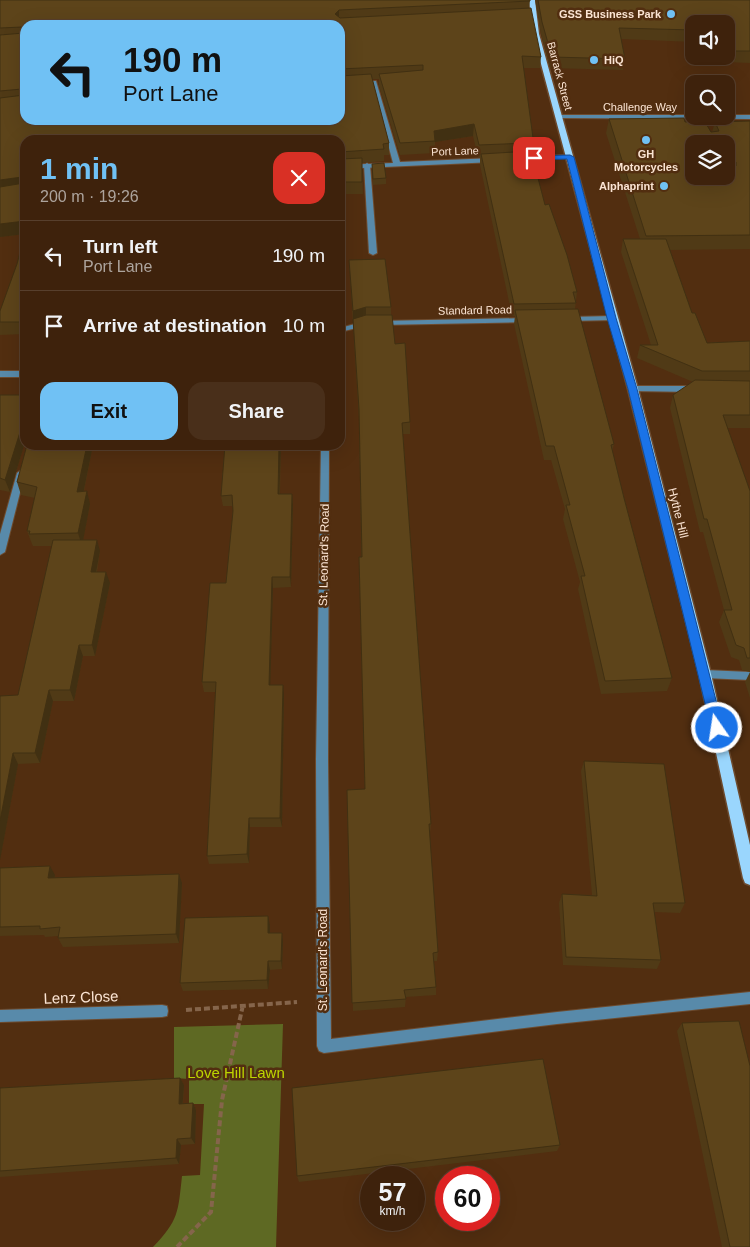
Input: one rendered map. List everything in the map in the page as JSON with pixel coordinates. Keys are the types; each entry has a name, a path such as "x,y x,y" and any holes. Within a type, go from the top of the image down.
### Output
{"main road":[{"name":"Barrack Street","path":"532,0 534,15 570,157"},
{"name":"Hythe Hill","path":"570,157 612,318 633,389 705,674 750,878"}],"street":[{"path":"524,16 534,15"},
{"path":"345,84 384,81"},
{"path":"374,82 397,164"},
{"name":"Challenge Way","path":"559,117 685,117"},
{"name":"Challenge Way","path":"735,117 750,117"},
{"path":"508,159 570,157"},
{"name":"Port Lane","path":"345,167 499,159"},
{"path":"367,165 373,253"},
{"path":"563,319 612,318"},
{"name":"Standard Road","path":"345,329 366,323 533,320"},
{"path":"0,374 20,374"},
{"path":"633,389 701,389"},
{"name":"St. Leonard's Road","path":"325,450 324,1046 557,1018 750,998"},
{"path":"0,552 23,462"},
{"path":"705,674 750,676"},
{"name":"Lenz Close","path":"0,1016 162,1011"}],"path":[{"path":"162,1011 323,1000"},
{"path":"177,1247 211,1212 222,1100 243,1006"}],"green space":[{"name":"Love Hill Lawn","path":"283,1024 276,1247 153,1247 168,1230 176,1215 182,1176 200,1175 204,1104 189,1104 189,1079 174,1078 174,1027"}],"building":[{"path":"0,0 530,0 339,10 335,14 340,18 531,8 541,57 522,56 533,138 527,138 528,143 479,145 474,124 434,131 435,141 400,143 379,74 423,70 423,65 345,69 345,20 20,20 20,27 0,28"},
{"path":"538,0 750,0 750,51 735,51 735,15 685,15 685,30 619,28 625,59 552,57"},
{"path":"20,33 20,89 0,91 0,35"},
{"path":"371,74 389,143 383,144 384,149 345,152 345,135 20,135 20,177 0,180 0,98 20,96 20,125 345,125 345,76"},
{"path":"684,118 685,125 707,125 711,132 719,131 716,125 735,125 735,121 750,121 750,235 646,236 609,119"},
{"path":"531,151 545,205 549,204 567,255 577,292 573,292 576,303 514,304 481,154"},
{"path":"362,158 362,182 345,182 345,159"},
{"path":"384,163 386,178 373,179 372,164"},
{"path":"20,184 20,222 0,224 0,187"},
{"path":"623,239 666,239 692,313 695,313 707,343 750,341 750,371 702,371 640,345 658,345"},
{"path":"20,252 20,322 0,322 0,311"},
{"path":"385,259 391,307 366,307 353,311 349,260"},
{"path":"578,309 614,444 611,445 624,498 672,678 605,681 581,576 585,576 566,505 570,505 554,446 546,446 515,310"},
{"path":"366,315 392,315 395,344 405,343 410,422 402,423 431,824 429,824 438,952 433,953 436,987 404,990 406,999 352,1003 347,790 365,789 359,557 362,557 359,409 353,319"},
{"path":"695,380 750,381 750,415 723,415 750,491 750,658 747,658 744,648 736,645 724,610 732,610 707,519 704,519 673,395"},
{"path":"0,395 20,395 20,432 5,480 0,478"},
{"path":"26,450 86,450 77,492 87,491 78,533 29,534 30,531 27,531 37,487 17,482"},
{"path":"225,450 279,450 278,494 292,494 290,577 272,577 269,685 283,685 280,818 249,818 247,854 207,856 216,682 202,682 210,583 226,583 233,511 232,495 221,496"},
{"path":"53,540 97,540 91,572 106,572 92,645 79,645 70,690 49,690 35,753 13,753 0,821 0,696 18,695"},
{"path":"584,761 664,764 685,903 653,903 661,960 566,957 562,894 597,896"},
{"path":"50,866 48,878 179,874 176,934 58,938 60,927 40,929 40,926 0,927 0,868"},
{"path":"268,916 268,933 282,933 281,961 268,961 267,980 180,983 185,918"},
{"path":"739,1021 750,1066 750,1247 730,1247 682,1023"},
{"path":"543,1059 560,1145 382,1166 360,1166 360,1169 297,1176 292,1088"},
{"path":"180,1078 179,1104 193,1103 191,1138 177,1139 176,1158 0,1171 0,1088"}],"place":[{"name":"GSS Business Park","path":"671,14"},
{"name":"HiQ","path":"594,60"},
{"name":"GH Motorcycles","path":"646,140"},
{"name":"Alphaprint","path":"664,186"}],"route":[{"path":"534,158 570,157 612,318 633,389 717,728"}]}
